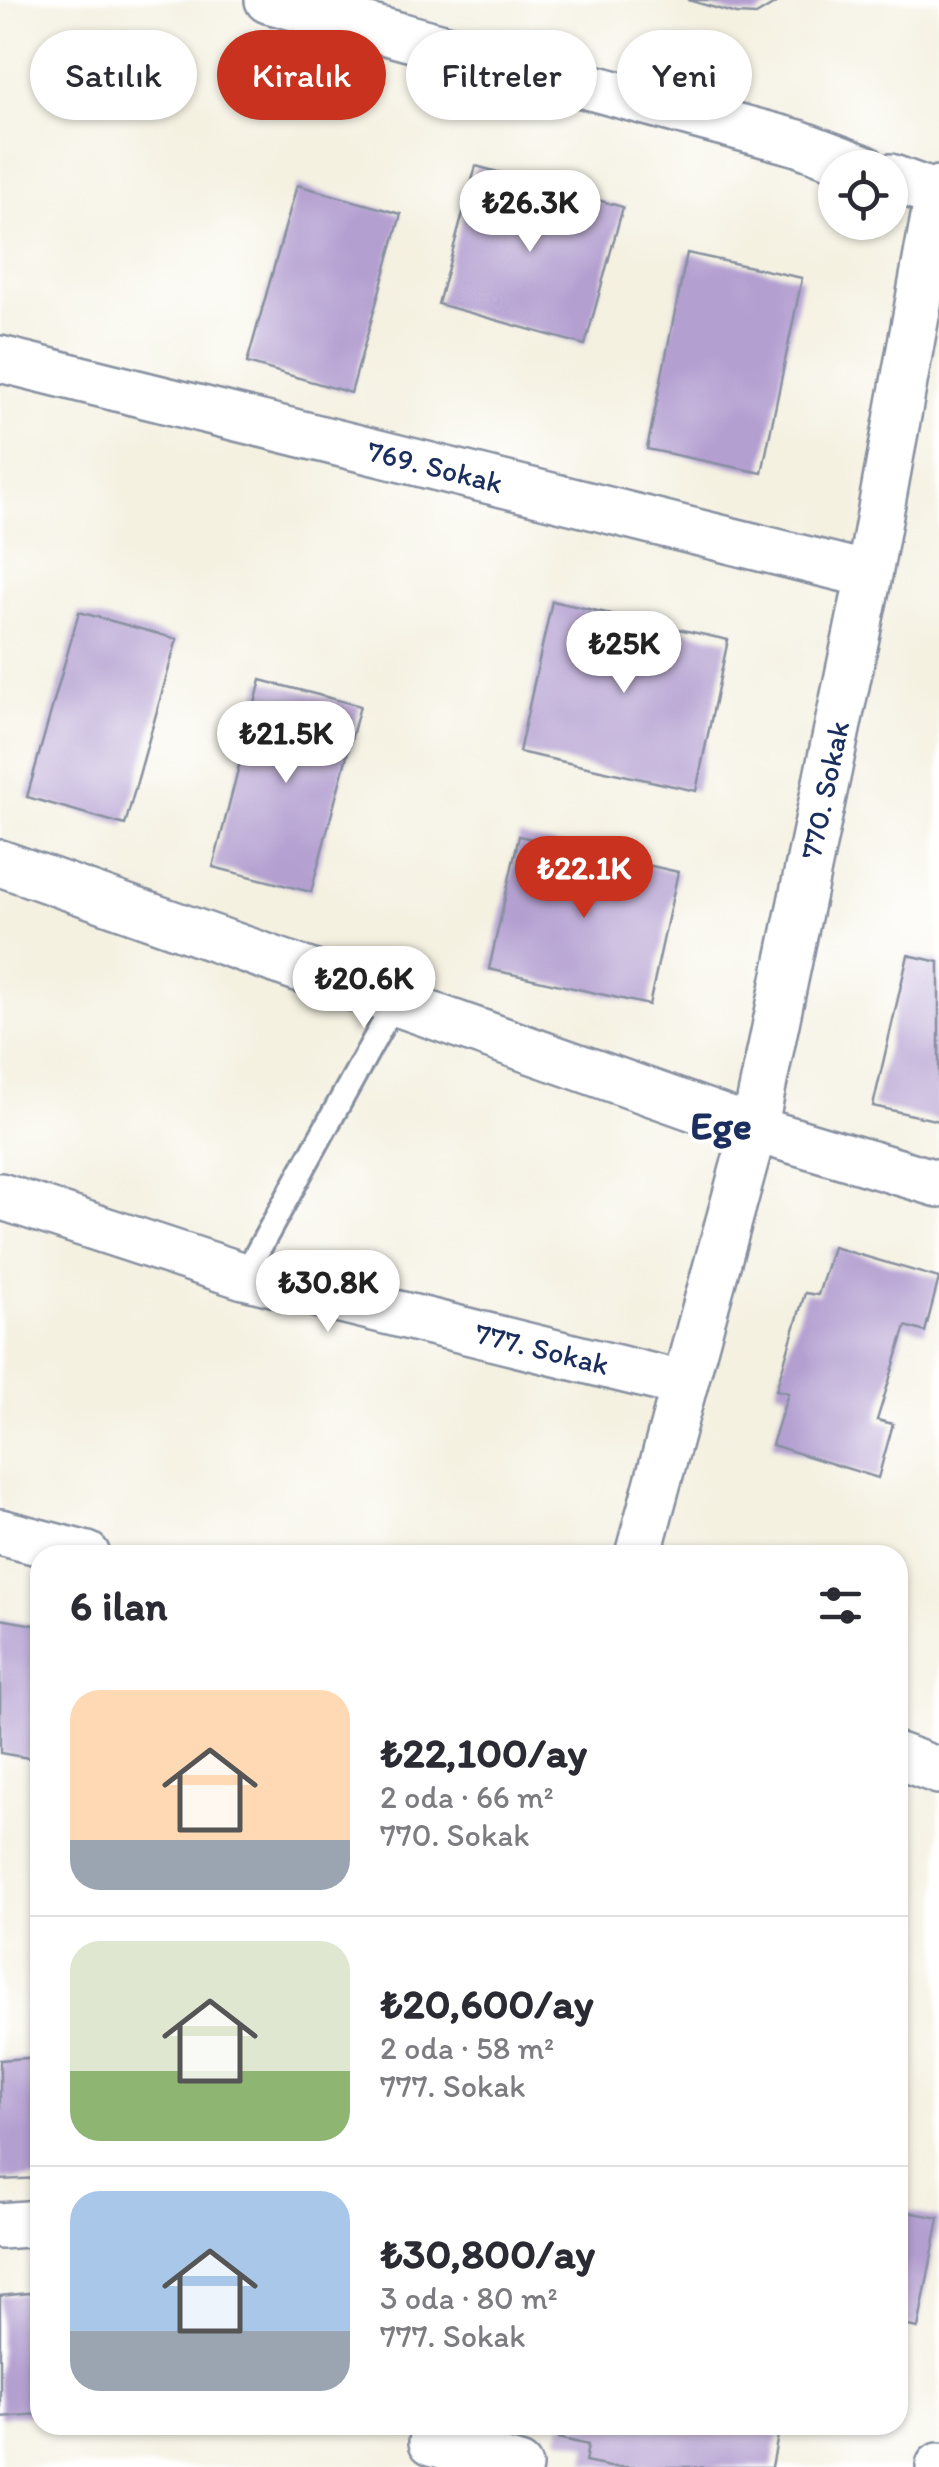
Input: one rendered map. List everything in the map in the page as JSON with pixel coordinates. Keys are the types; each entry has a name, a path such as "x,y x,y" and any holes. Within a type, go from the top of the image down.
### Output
{"street":[{"path":"268,0 818,151"},
{"path":"908,183 939,193"},
{"name":"770. Sokak","path":"641,1545 754,1129 870,575 939,193"},
{"name":"769. Sokak","path":"0,359 870,575"},
{"path":"0,862 754,1129 939,1184"},
{"name":"777. Sokak","path":"0,1196 244,1276 682,1384"},
{"path":"0,1532 49,1545"},
{"path":"908,1760 939,1771"},
{"path":"0,2226 30,2224"},
{"path":"432,2445 518,2467"}],"lane":[{"path":"244,1276 395,1002"}],"building":[{"path":"688,0 781,0 756,15 736,14"},
{"path":"476,166 623,207 585,345 438,304"},
{"path":"297,185 401,214 351,393 247,363"},
{"path":"687,253 802,278 762,473 647,449"},
{"path":"552,601 728,640 696,791 519,752"},
{"path":"79,612 177,639 125,825 27,797"},
{"path":"261,680 360,706 311,892 213,867"},
{"path":"519,836 678,872 649,1005 489,969"},
{"path":"908,955 939,962 939,1121 873,1106"},
{"path":"833,1247 939,1278 925,1332 906,1326 877,1420 893,1424 878,1478 772,1445 788,1393 776,1390 805,1293 818,1295"},
{"path":"0,1619 30,1624 30,1758 0,1753"},
{"path":"30,2058 30,2178 0,2180 0,2060"},
{"path":"908,2212 939,2218 918,2328 908,2326"},
{"path":"30,2293 30,2415 0,2417 0,2296"},
{"path":"778,2435 772,2467 610,2467 585,2462 588,2445 558,2438"}],"district":[{"name":"Ege","path":"721,1125"}]}
